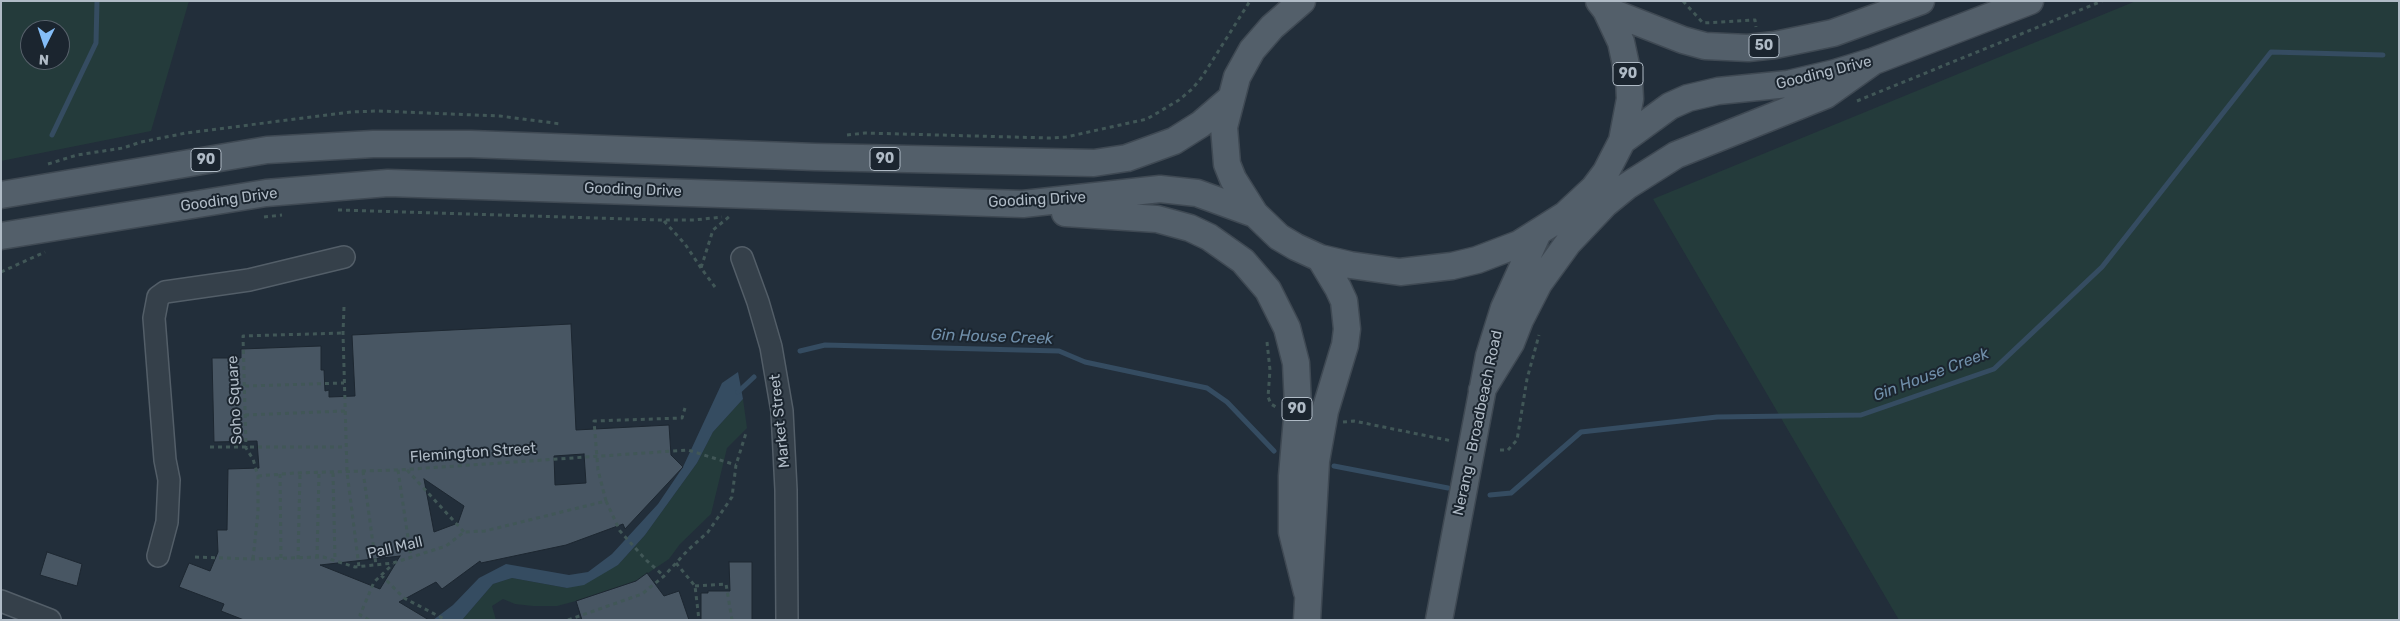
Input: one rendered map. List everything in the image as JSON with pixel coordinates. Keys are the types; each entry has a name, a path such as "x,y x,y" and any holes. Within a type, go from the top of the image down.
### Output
{"main road":[{"name":"50","path":"1602,6 1683,40 1705,46 1748,48 1774,45 1833,33 1921,1"},
{"name":"Gooding Drive","path":"1622,141 1663,110 1688,98 1718,91 1788,84 1874,61 2030,1"},
{"path":"1295,4 1252,50 1237,77 1224,127 1227,164 1233,179 1255,214 1279,236 1320,258 1374,270 1400,272 1427,270 1478,260 1519,244 1538,233"},
{"name":"90","path":"1538,233 1565,215 1594,188 1606,172 1622,141 1628,118 1629,79 1621,42 1602,6"},
{"path":"1482,390 1511,343 1520,320 1540,283 1568,243 1605,204 1627,186 1676,155 1826,95 1874,61"},
{"name":"90","path":"1,195 267,150 373,144 471,144 825,157 1094,164 1126,158 1174,141 1201,124 1230,99"},
{"name":"Gooding Drive","path":"4,239 266,193 388,183 1023,204 1160,189 1197,193 1255,214"},
{"name":"90","path":"1023,204 1056,213 1157,219 1190,228 1209,237 1243,261 1268,290 1287,328 1296,363 1298,406 1292,484 1292,532 1308,592 1307,620"},
{"name":"Nerang - Broadbeach Road","path":"1439,620 1482,390 1495,332 1538,233"},
{"path":"1308,592 1316,461 1325,412 1345,345 1347,329 1344,301 1320,258"}],"street":[{"path":"158,556 166,522 170,480 165,460 154,318 158,297 165,292 249,280 344,257"},
{"name":"Market Street","path":"742,258 758,302 771,347 782,412 786,490 787,620"},
{"path":"1,601 50,620"}],"path":[{"path":"846,135 864,132 1049,138 1147,119 1179,100 1192,89 1250,1"},
{"path":"1683,1 1702,23 1755,20 1756,32"},
{"path":"1853,102 2102,1"},
{"path":"46,164 93,152 123,148 141,142 186,133 351,112 500,116 568,125"},
{"path":"334,210 663,220 694,220 740,216"},
{"path":"261,217 289,214"},
{"path":"701,268 713,230 730,216"},
{"path":"663,220 685,244 715,287"},
{"path":"1,272 51,250"},
{"path":"344,307 347,472 359,567"},
{"path":"1500,450 1508,450 1516,440 1527,379 1540,331"},
{"name":"Soho Square","path":"253,559 258,512 258,476 253,459 246,448 243,336 343,333"},
{"path":"1266,338 1270,370 1269,401 1271,404 1282,408"},
{"path":"245,386 344,383"},
{"path":"664,576 646,560 620,531 606,501 596,457 594,421 682,418 685,408"},
{"path":"245,415 345,411"},
{"path":"1342,422 1354,420 1458,442"},
{"path":"568,620 580,618 642,594 664,576 708,532 732,497 736,465 746,433"},
{"path":"210,447 346,447"},
{"name":"Flemington Street","path":"258,476 398,470 688,450 736,465"},
{"path":"406,469 464,532 485,531 606,501"},
{"path":"398,470 411,558"},
{"path":"363,471 376,565"},
{"path":"298,559 300,473"},
{"path":"317,558 319,473"},
{"path":"333,473 335,561"},
{"path":"280,474 281,559"},
{"name":"Pall Mall","path":"195,557 253,559 317,558 359,567 393,563 411,558 446,546 464,532"},
{"path":"368,620 360,615 374,582 393,563"},
{"path":"676,563 695,586 699,620"},
{"path":"381,575 404,598 446,620"},
{"path":"695,586 726,584 732,620"}],"green space":[{"path":"1,1 189,1 151,131 1,161"},
{"path":"2136,1 2399,1 2399,620 1899,620 1653,199"},
{"path":"743,399 747,428 727,448 711,514 680,544 669,559 636,581 576,601 557,606 533,606 515,604 503,599 492,606 496,620 462,620 493,584 512,578 567,588 618,565 645,535 697,463 713,432"}],"water":[{"path":"738,372 743,399 713,432 697,463 645,535 618,565 584,585 567,588 512,578 493,584 462,620 433,620 453,605 479,578 506,564 569,575 588,572 612,554 658,504 683,467 722,383"}],"building":[{"path":"571,324 576,430 669,425 671,455 683,467 625,529 623,524 566,545 481,563 480,561 442,589 436,582 399,602 429,620 244,620 221,611 224,604 179,587 189,563 210,571 218,552 217,530 227,530 228,469 259,468 257,441 214,442 212,358 241,358 241,349 321,346 321,370 324,370 325,391 329,390 329,397 355,396 352,335","holes":["584,454 586,483 555,485 554,456","424,479 464,506 458,523 434,532","400,556 380,589 320,565"]},
{"path":"47,552 82,564 77,586 40,575"},
{"path":"729,562 752,562 752,620 701,620 701,593 708,593 708,591 730,591"},
{"path":"647,573 664,596 679,591 689,620 582,620 576,601 636,581"}],"waterway":[{"path":"52,135 96,43 97,1"},
{"name":"Gin House Creek","path":"1490,495 1511,493 1581,432 1717,417 1861,415 1994,369 2102,267 2271,52 2383,55"},
{"name":"Gin House Creek","path":"800,351 825,345 1059,351 1085,362 1207,388 1227,402 1274,451"},
{"name":"Gin House Creek","path":"738,392 754,377"},
{"name":"Gin House Creek","path":"1334,466 1448,488"}]}
